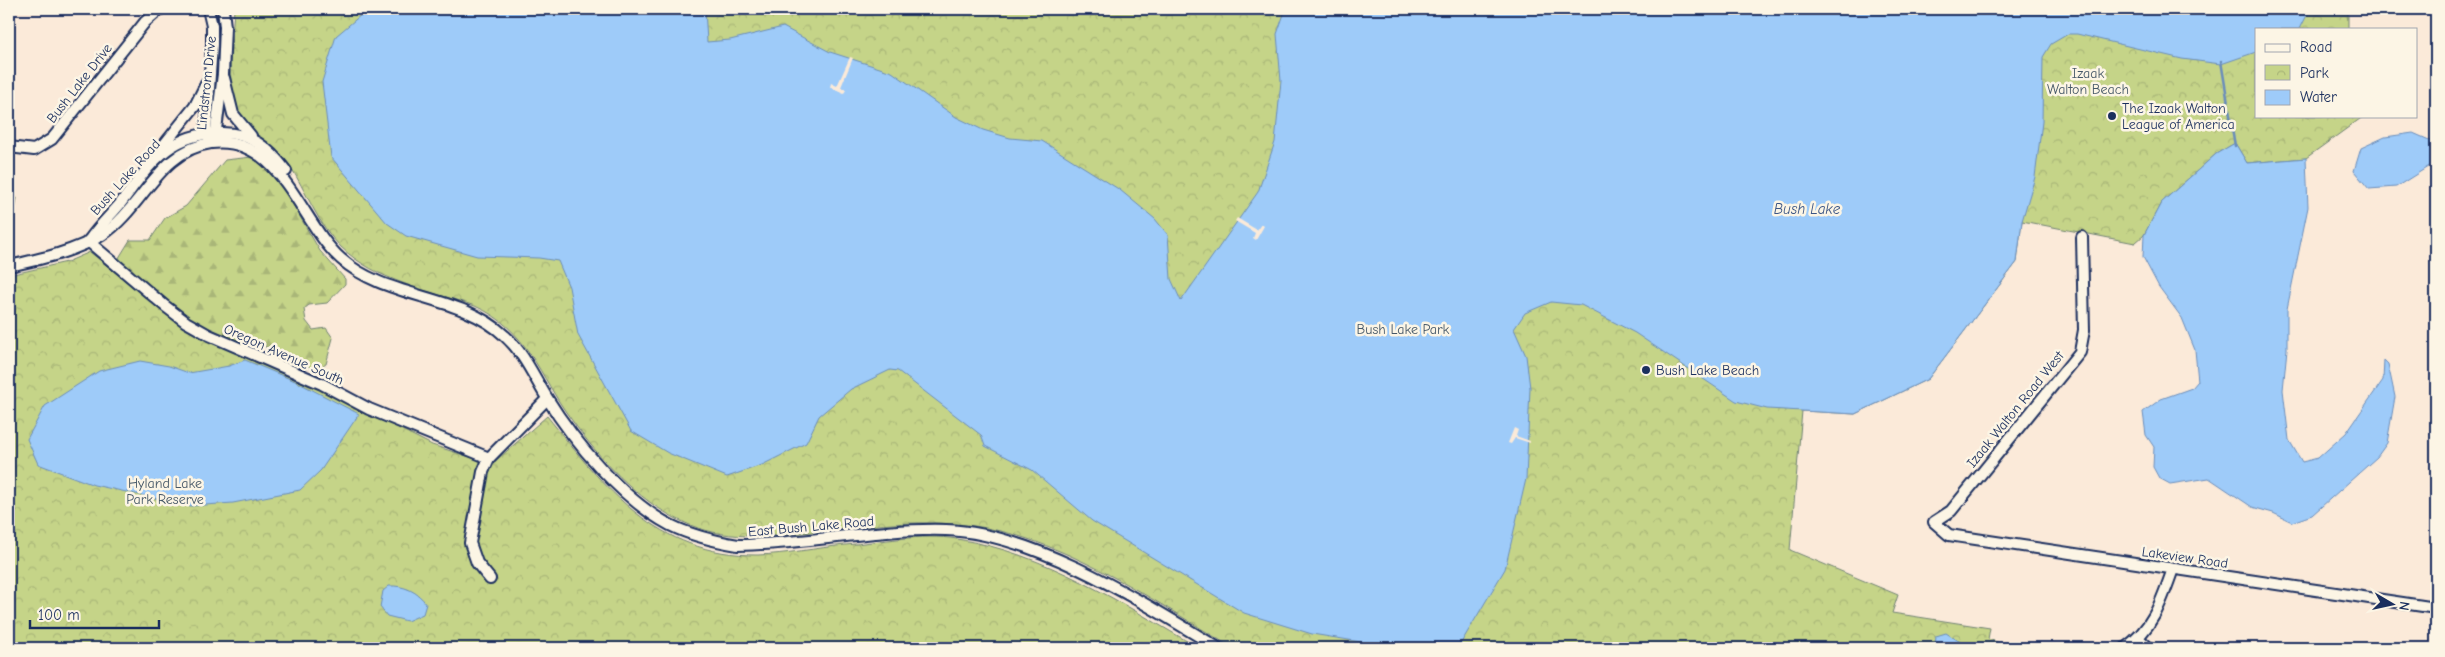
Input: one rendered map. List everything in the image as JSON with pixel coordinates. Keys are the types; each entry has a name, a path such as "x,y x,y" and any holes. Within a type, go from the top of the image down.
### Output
{"street":[{"name":"Bush Lake Drive","path":"9,148 34,150 52,140 145,22 160,9"},
{"name":"Lindstrom Drive","path":"208,9 212,26 206,132 212,143"},
{"name":"Lindstrom Drive","path":"212,143 217,133 223,74 226,27 223,9"},
{"path":"226,27 228,9"},
{"path":"149,166 205,90 210,68"},
{"path":"223,74 233,114 241,126 255,140"},
{"name":"Bush Lake Road","path":"88,241 149,166 173,144 183,138 206,132 217,133"},
{"name":"East Bush Lake Road","path":"217,133 243,135 267,148 287,173 300,195 305,210"},
{"name":"Bush Lake Road","path":"9,266 63,252 102,235 115,224 174,159 193,148 212,143"},
{"name":"East Bush Lake Road","path":"212,143 238,146 264,158 280,175 332,251 362,274 378,282 459,309 495,326 517,348 547,399 574,436 617,484 650,512 670,524 692,534 738,545 914,531 946,530 978,534 1032,548 1058,560 1102,582 1218,648"},
{"name":"Izaak Walton Road West","path":"1934,522 1951,511 2080,352 2084,330 2082,237"},
{"name":"Oregon Avenue South","path":"88,241 172,312 209,335 322,384 369,410 489,458"},
{"path":"490,579 477,563 470,543 483,472 489,458 547,399"},
{"name":"Lakeview Road","path":"1934,522 1949,535 2436,608"},
{"path":"2126,648 2139,639 2152,621 2173,569"},
{"path":"2139,639 2149,648"}],"green space":[{"name":"Bush Lake","path":"234,9 2348,9 2348,28 2255,28 2255,118 2361,118 2306,158 2247,163 2235,143 2216,154 2161,203 2144,235 2135,243 2022,221 2017,262 1928,379 1855,414 1802,411 1790,550 1898,595 1892,613 1990,628 1988,639 2015,648 1233,648 1100,570 1028,539 991,529 955,524 919,523 746,536 729,535 697,528 665,512 634,490 594,448 560,403 531,355 508,327 475,306 387,277 355,259 341,247 319,218 285,158 252,132 239,113 231,84"},
{"path":"252,157 275,174 320,251 345,279 345,284 327,303 309,305 304,309 306,321 313,330 326,328 333,338 326,364 316,370 257,343 237,343 191,320 117,261 130,240 150,240 165,218 186,206 225,160"},
{"path":"9,197 17,198 14,217 9,216"},
{"name":"Hyland Lake Park Reserve","path":"90,252 163,311 213,342 301,379 432,445 492,464 547,416 612,492 636,513 662,530 690,544 722,552 758,555 915,537 957,539 990,546 1052,568 1112,598 1199,648 9,648 9,275 67,262"}],"water":[{"name":"Bush Lake","path":"368,9 705,9 707,42 730,40 783,27 830,52 892,72 956,117 983,130 1010,138 1042,141 1120,190 1155,219 1168,235 1171,279 1181,301 1258,192 1275,142 1281,81 1277,34 1284,9 2310,9 2300,28 2255,28 2255,52 2221,64 2182,59 2077,34 2068,34 2051,44 2043,57 2042,122 2035,177 2022,221 2017,262 1928,379 1855,414 1767,409 1736,401 1635,333 1581,305 1551,302 1525,313 1514,329 1526,356 1530,388 1526,479 1505,569 1458,648 1398,648 1312,634 1244,613 1092,521 1032,470 985,446 981,435 898,371 890,370 851,389 819,416 806,443 762,465 727,477 668,453 631,431 578,335 569,287 558,261 539,258 477,256 406,236 387,223 331,157 322,82 336,36"},
{"path":"2413,133 2436,143 2436,159 2431,165 2396,187 2369,189 2354,171 2361,148 2385,137"},
{"path":"2235,143 2247,163 2306,158 2308,207 2287,309 2287,349 2283,390 2289,440 2302,462 2318,458 2346,433 2383,380 2384,360 2388,364 2395,397 2387,443 2377,457 2312,515 2292,522 2273,513 2252,507 2209,478 2170,484 2159,478 2153,467 2154,447 2146,435 2143,412 2161,399 2192,388 2198,381 2195,350 2182,318 2159,287 2143,257 2144,235 2161,203 2216,154"},
{"path":"245,360 295,381 359,414 321,470 300,490 233,503 191,506 94,485 38,464 27,439 45,406 99,371 140,361 169,366 189,373 229,366"},
{"path":"389,586 405,588 419,596 426,604 423,614 407,621 387,616 380,607 383,591"},
{"path":"1946,633 1970,648 1935,648 1936,636"}],"pier":[{"path":"850,57 853,58 841,87 846,90 844,93 830,87 831,83 837,86"},
{"path":"1237,218 1257,230 1261,224 1264,226 1256,240 1253,238 1255,233 1235,221"},
{"path":"1514,428 1518,430 1516,436 1530,441 1530,443 1515,438 1511,444 1508,443"}],"waterway":[{"path":"2221,61 2235,146"}],"place":[{"name":"The Izaak Walton League of America","path":"2112,116"},
{"name":"Bush Lake Beach","path":"1646,370"}],"park label":[{"name":"Izaak Walton Beach","path":"2088,82"},
{"name":"Bush Lake Park","path":"1403,329"}]}
